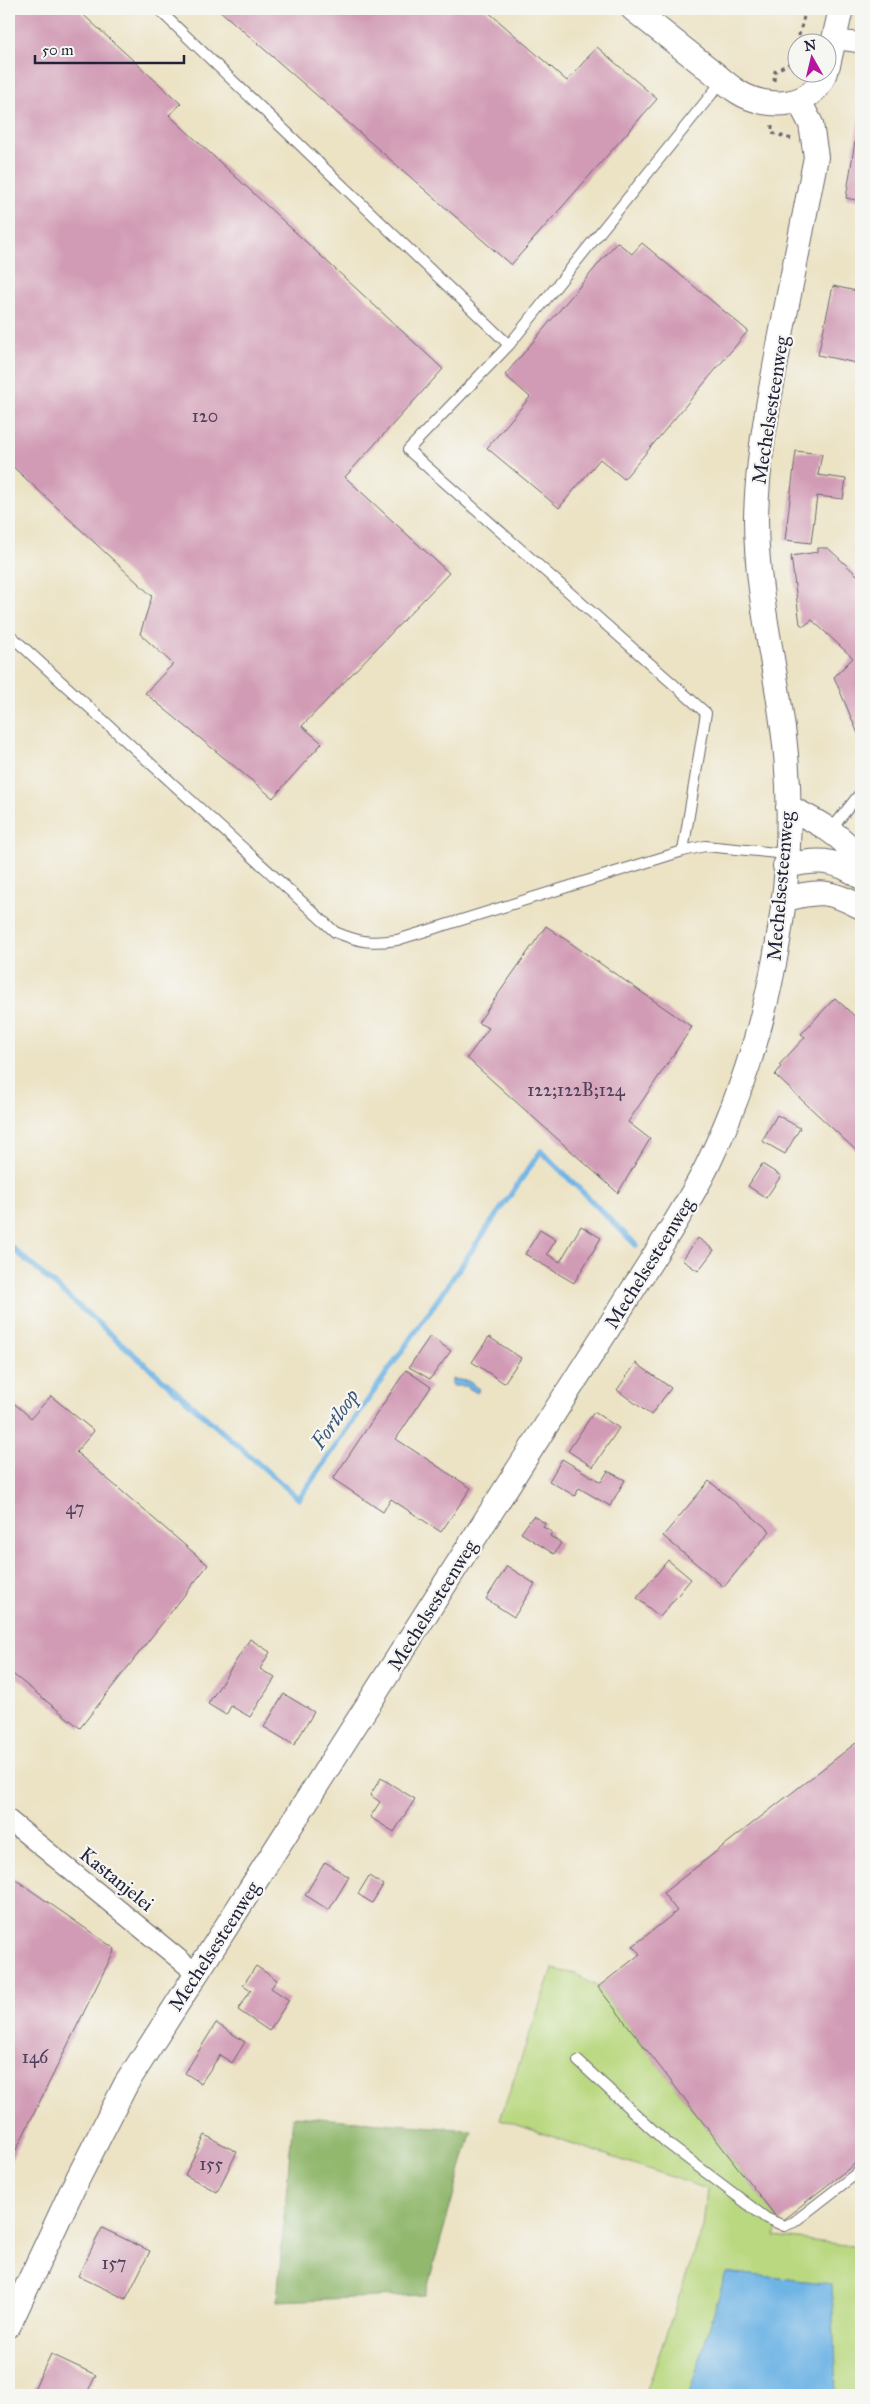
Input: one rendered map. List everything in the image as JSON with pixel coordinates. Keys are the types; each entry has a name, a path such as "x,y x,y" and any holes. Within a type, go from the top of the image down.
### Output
{"street":[{"path":"633,9 739,92 760,102 799,102 813,94 821,82"},
{"path":"835,32 841,9"},
{"path":"838,40 861,43"},
{"name":"Mechelsesteenweg","path":"9,2325 73,2188 126,2084 605,1335 709,1163 746,1073 761,1020 772,969 783,900 786,860 788,808 786,755 764,610 756,522 762,437 816,157 811,124 799,102"},
{"path":"788,808 816,821 851,846 861,860"},
{"path":"786,860 824,860 847,866 861,876"},
{"path":"783,900 823,892 844,898 861,907"},
{"name":"Kastanjelei","path":"9,1820 196,1973"}],"lane":[{"path":"158,9 509,345"},
{"path":"683,850 706,713 408,450 509,345 724,80"},
{"path":"9,634 335,932 353,939 371,944 397,940 683,850 705,846 786,860"},
{"path":"830,831 861,792"},
{"path":"578,2061 667,2143 766,2218 784,2226 794,2222 861,2170"}],"green space":[{"path":"552,1969 576,1974 598,1987 780,2222 775,2236 861,2247 861,2395 645,2395 703,2227 707,2189 500,2119"},
{"path":"293,2116 472,2130 425,2295 277,2301"}],"water":[{"path":"452,1379 468,1381 480,1389 477,1393 465,1386 452,1386"},
{"path":"726,2272 832,2284 836,2395 689,2395"}],"building":[{"path":"9,9 77,9 181,104 169,115 443,369 345,477 449,573 302,726 322,743 273,798 145,693 173,664 140,634 152,596 9,463"},
{"path":"218,9 485,9 567,81 597,47 657,99 511,265"},
{"path":"861,110 861,201 846,198"},
{"path":"617,242 632,254 642,243 748,331 624,479 600,459 559,508 487,448 530,397 505,375"},
{"path":"833,286 861,292 861,364 818,355"},
{"path":"796,451 822,454 818,475 846,479 843,499 817,496 811,543 785,540"},
{"path":"818,548 828,548 857,575 861,570 861,741 834,677 853,658 812,620 804,626 800,624 791,556 818,552"},
{"path":"546,926 692,1027 628,1122 650,1139 618,1193 467,1058 489,1028 478,1023"},
{"path":"835,998 861,1022 861,1155 775,1075 781,1067 779,1065 805,1037 801,1034"},
{"path":"777,1115 800,1128 785,1154 762,1141"},
{"path":"762,1164 781,1176 766,1198 748,1186"},
{"path":"581,1226 601,1238 574,1283 525,1254 540,1230 556,1240 547,1254 560,1262"},
{"path":"698,1238 714,1250 698,1271 682,1260"},
{"path":"430,1336 451,1351 430,1379 409,1367"},
{"path":"489,1337 521,1358 504,1383 472,1362"},
{"path":"636,1363 671,1388 651,1415 617,1390"},
{"path":"406,1370 431,1387 396,1439 471,1488 441,1532 391,1499 383,1512 333,1479"},
{"path":"51,1396 94,1431 76,1452 208,1565 80,1728 9,1671 9,1399 31,1418"},
{"path":"594,1412 619,1428 593,1467 568,1451"},
{"path":"562,1459 601,1482 608,1471 625,1480 610,1506 579,1488 575,1496 549,1481"},
{"path":"709,1481 770,1531 724,1587 663,1536"},
{"path":"533,1516 545,1523 543,1527 552,1532 550,1536 561,1543 554,1554 521,1533"},
{"path":"668,1560 691,1579 660,1617 637,1598"},
{"path":"507,1566 535,1584 514,1617 486,1599"},
{"path":"250,1639 270,1652 260,1669 275,1678 250,1717 231,1706 226,1715 208,1704"},
{"path":"284,1694 314,1712 294,1745 264,1727"},
{"path":"861,1739 861,2159 780,2222 598,1987 640,1954 633,1946 677,1911 663,1893"},
{"path":"381,1778 415,1799 394,1832 370,1817 380,1802 370,1795"},
{"path":"325,1862 349,1877 329,1910 305,1895"},
{"path":"9,1875 115,1949 9,2164"},
{"path":"369,1876 383,1885 372,1903 358,1894"},
{"path":"256,1966 277,1980 271,1988 289,2000 269,2031 238,2010 251,1990 243,1985"},
{"path":"216,2023 245,2042 232,2063 220,2055 201,2083 185,2073"},
{"path":"205,2135 237,2152 217,2192 185,2175"},
{"path":"102,2228 150,2251 126,2299 78,2276"},
{"path":"51,2354 96,2375 86,2395 31,2395"}],"waterway":[{"name":"Fortloop","path":"9,1245 299,1499 541,1151 636,1245"}]}
